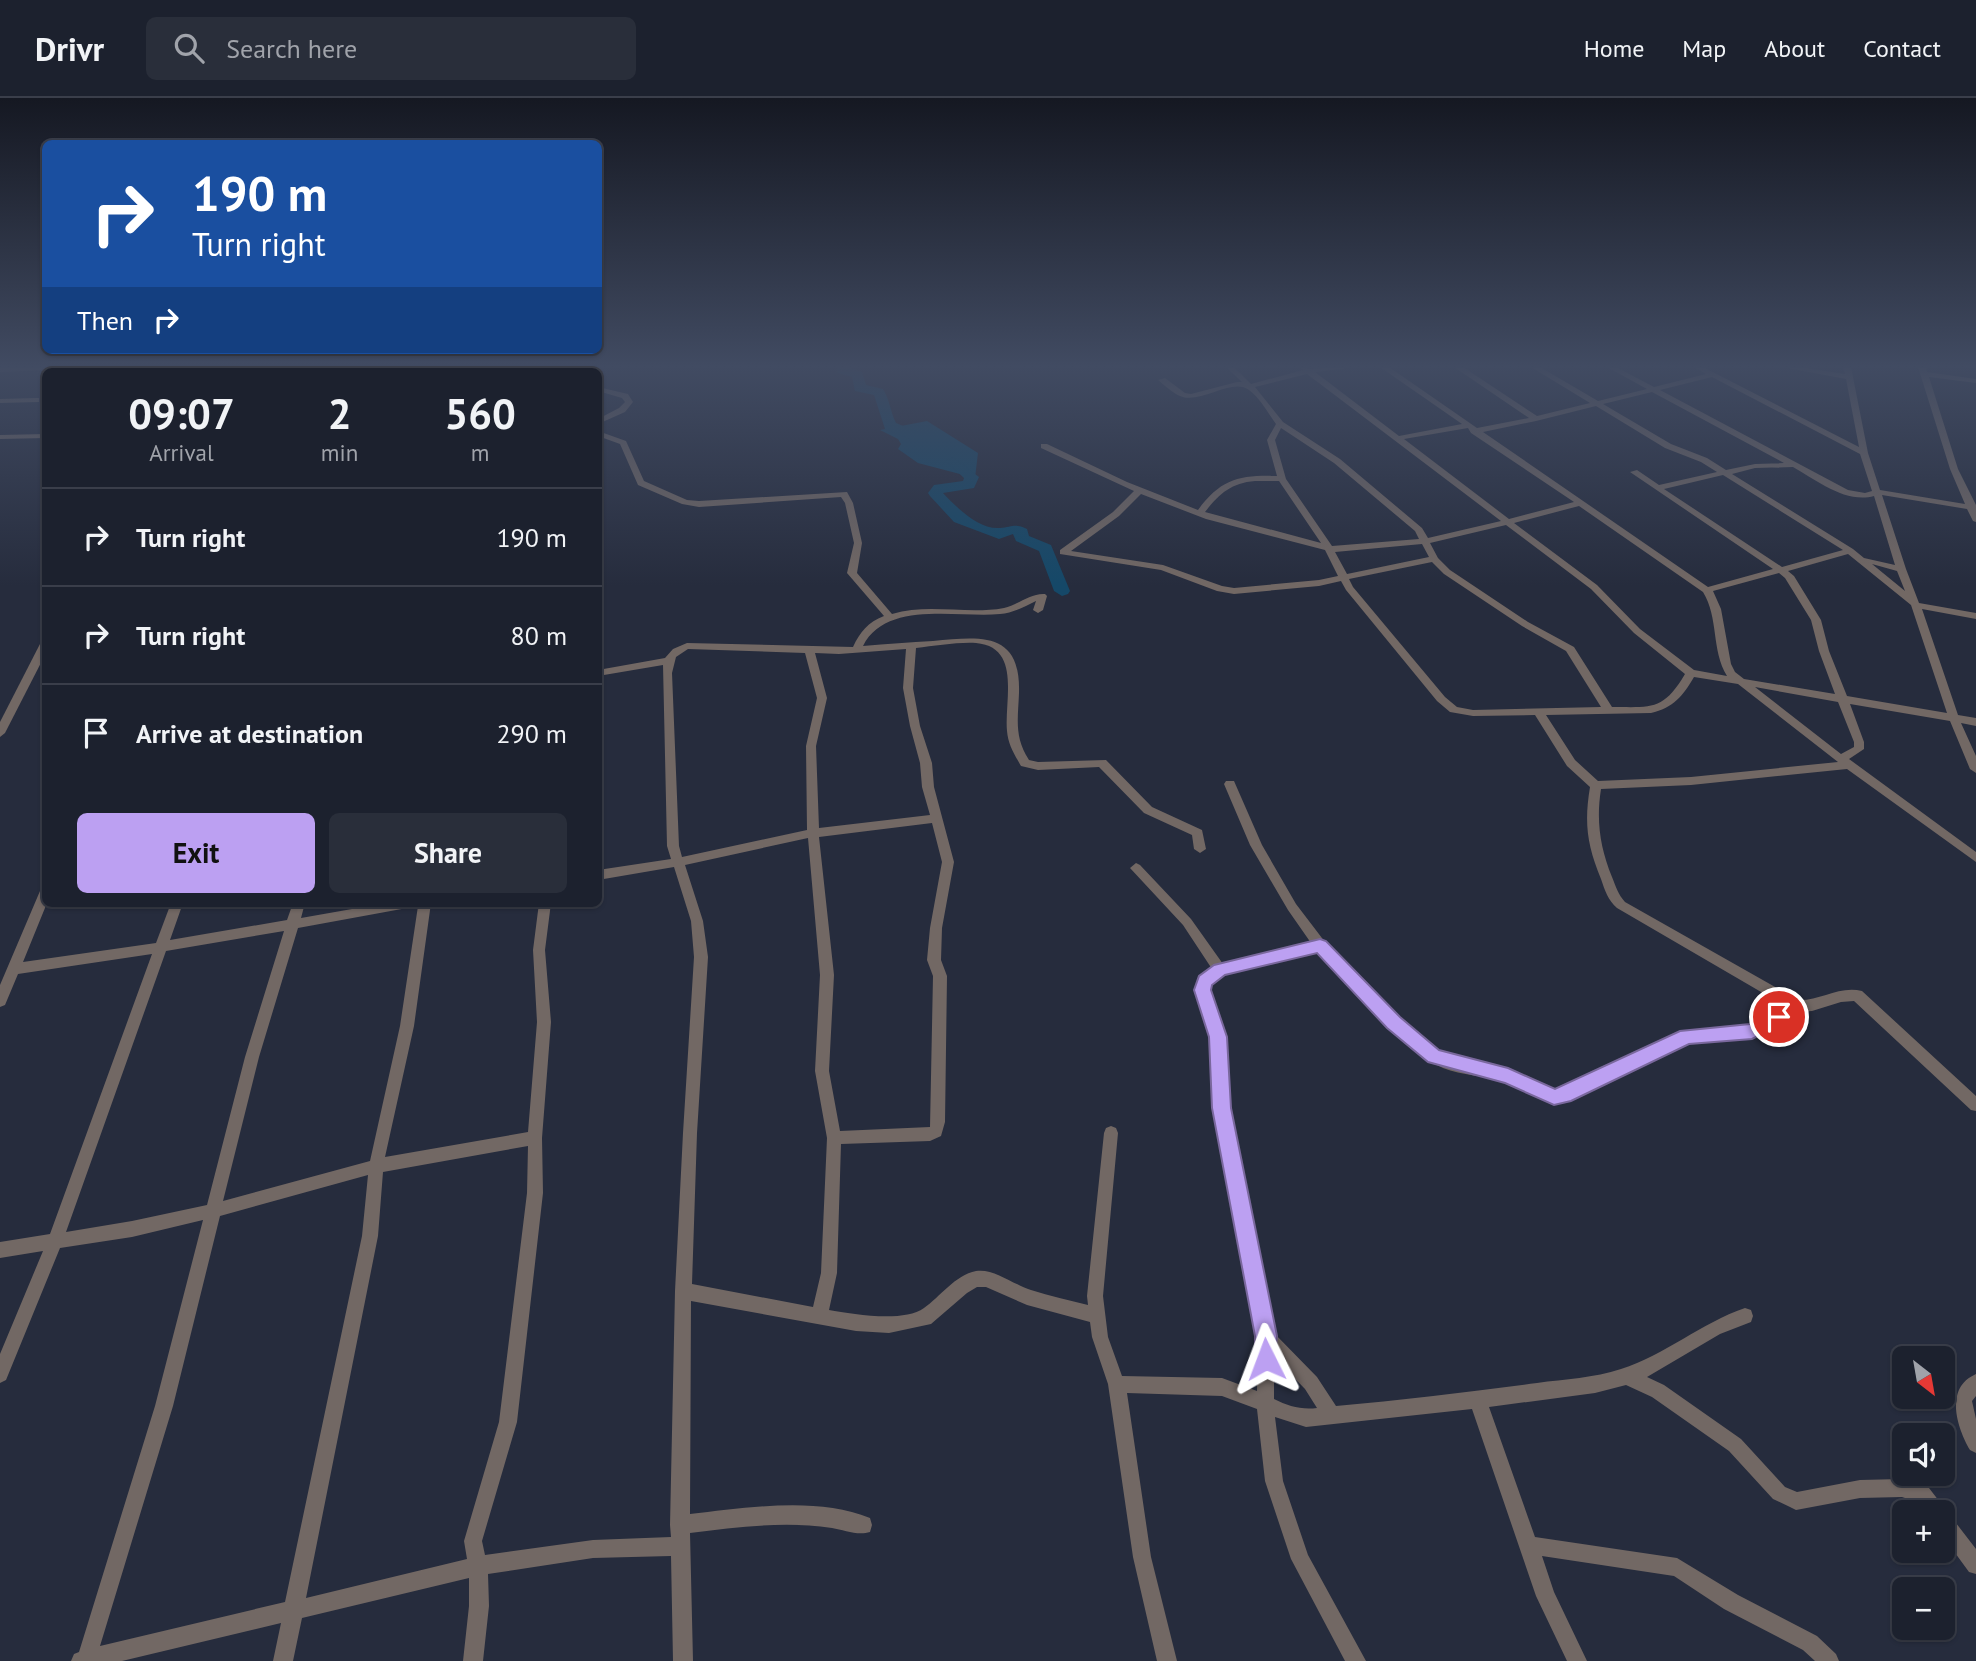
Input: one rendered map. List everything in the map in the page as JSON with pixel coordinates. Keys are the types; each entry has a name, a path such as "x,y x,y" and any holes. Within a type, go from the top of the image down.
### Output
{"street":[{"path":"615,440 623,443 642,483 685,502 699,504 844,494 849,503 858,543 852,573 891,618"},
{"path":"1271,440 1282,480 1329,548 1344,578 1384,633 1446,705 1473,713 1664,708 1674,701 1691,673"},
{"path":"1305,440 1337,461 1419,530 1434,559 1468,589 1570,649 1609,711"},
{"path":"1401,440 1594,587 1637,631 1691,673 1976,722"},
{"path":"1487,440 1707,590 1717,607 1725,664 1740,680 1844,762 1976,858"},
{"path":"1658,440 1704,460 1854,554 1916,605 1976,616"},
{"path":"1747,440 1844,492 1865,496 1879,492 1973,507"},
{"path":"1838,440 1864,453"},
{"path":"1862,440 1901,569 1916,605 1954,719 1976,769"},
{"path":"1945,440 1954,469 1976,519"},
{"path":"1044,446 1140,490 1200,513 1329,548 1426,542 1580,503"},
{"path":"1660,487 1755,466 1794,465"},
{"path":"1539,713 1554,740 1587,781 1596,785 1691,781 1844,762 1859,749 1859,742 1816,620 1803,595 1782,569 1634,472"},
{"path":"1200,513 1214,493 1230,482 1250,478 1282,480"},
{"path":"1140,490 1116,514 1063,552 1163,568 1220,589 1234,591 1344,578 1434,559"},
{"path":"1707,590 1782,569 1854,554 1901,569"},
{"path":"858,649 864,632 891,618 936,610 1000,611 1022,606 1042,596 1038,610"},
{"path":"683,1661 679,1525 683,1291 701,957 697,921 673,846 669,793 667,661 672,653 687,646 809,651 979,640 994,643 1005,652 1014,669 1012,742 1025,763 1038,766 1102,763 1147,810 1198,833 1200,849"},
{"path":"834,1138 911,1136 936,1131 940,976 934,960 936,928 948,862 908,688 912,645"},
{"path":"809,651 822,698 811,746 813,833 827,975 822,1071 834,1138 829,1273 819,1315"},
{"path":"0,733 42,658"},
{"path":"602,672 667,661"},
{"path":"1230,784 1272,878 1320,946 1393,1023 1434,1057 1508,1076 1554,1097 1565,1095 1686,1036 1752,1032 1797,1006"},
{"path":"1596,785 1591,812 1592,841 1614,898 1797,1006 1808,1007 1842,996 1857,995 1976,1105"},
{"path":"602,874 679,862 813,833 936,818"},
{"path":"1136,869 1187,922 1220,970"},
{"path":"0,1001 42,901"},
{"path":"0,1374 56,1239 176,907"},
{"path":"85,1660 164,1406 216,1210 252,1057 298,907"},
{"path":"14,969 162,947 392,907"},
{"path":"283,1661 365,1262 376,1166 407,1026 424,907"},
{"path":"473,1661 479,1606 478,1566 473,1541 508,1422 535,1193 535,1138 544,1023 540,950 545,907"},
{"path":"1320,946 1220,970 1205,981 1202,990 1218,1037 1221,1108 1266,1336 1265,1406 1274,1481 1300,1559 1356,1661"},
{"path":"1111,1133 1095,1296 1097,1316 1100,1337 1117,1384 1142,1558 1167,1661"},
{"path":"0,1250 132,1228 216,1210 376,1166 535,1138"},
{"path":"683,1291 856,1323 910,1323 925,1318 961,1287 975,1279 986,1279 1027,1297 1097,1316"},
{"path":"1117,1384 1222,1387 1239,1390 1285,1415 1306,1418 1478,1401 1626,1377 1664,1362 1697,1335 1721,1323 1745,1316"},
{"path":"1266,1336 1311,1383 1331,1415"},
{"path":"1626,1377 1658,1391 1735,1445 1779,1493 1796,1501 1860,1489 1902,1488 1923,1494 1928,1500"},
{"path":"1976,1383 1963,1398 1970,1433 1976,1444"},
{"path":"1478,1401 1546,1596 1577,1661"},
{"path":"679,1525 790,1513 826,1515 863,1525"},
{"path":"1955,1537 1976,1565"},
{"path":"1528,1545 1676,1567 1731,1602 1810,1643 1829,1661"},
{"path":"85,1660 478,1566 579,1550 679,1546"}],"water":[{"path":"899,440 957,440 978,453 975,478 918,463 898,449 901,444"}],"waterway":[{"path":"953,461 972,477 969,485 939,488 935,493 959,519 999,534 1014,528 1022,532 1021,538 1046,548 1062,591"}],"route":[{"path":"1266,1359 1266,1336 1221,1108 1218,1037 1202,990 1205,981 1220,970 1320,946 1420,1048 1447,1063 1508,1076 1554,1097 1565,1095 1686,1036 1752,1032 1779,1017"}]}
